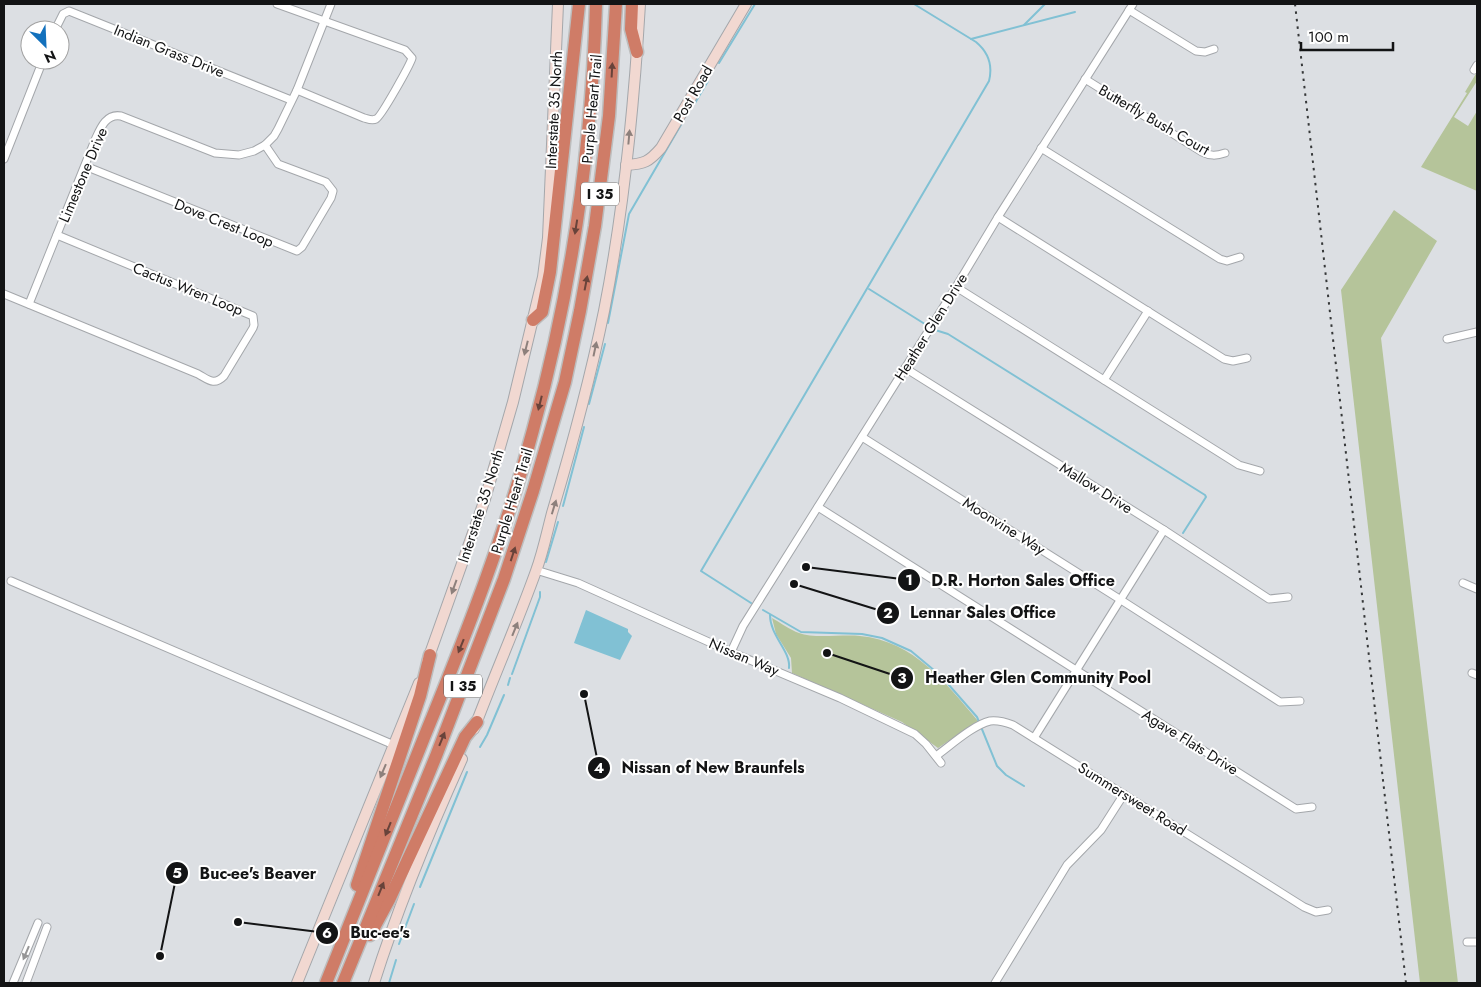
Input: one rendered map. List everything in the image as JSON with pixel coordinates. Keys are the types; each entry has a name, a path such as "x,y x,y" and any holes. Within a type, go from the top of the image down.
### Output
{"highway":[{"path":"533,320 542,312 550,272 579,4"},
{"name":"Purple Heart Trail","path":"326,983 485,583 533,432 558,327 576,224 592,87 596,4"},
{"name":"Purple Heart Trail","path":"343,983 504,580 533,491 565,382 595,226 609,116 616,4"},
{"path":"632,4 631,29 637,52"},
{"path":"319,983 359,879 420,696 430,654"},
{"path":"349,983 465,737 477,722"}],"main road":[{"name":"Interstate 35 North","path":"297,983 430,654 485,499 513,402 542,278 548,238 558,4"},
{"path":"374,983 391,930 423,849 518,621 536,570 573,443 591,370 612,261 626,165 640,4"},
{"name":"Post Road","path":"626,165 642,164 652,159 661,148 746,4"}],"street":[{"path":"277,4 406,50 412,58 411,64 381,114 373,120 297,90"},
{"path":"265,145 274,136 297,90 331,4"},
{"path":"1131,7 1196,51 1214,50"},
{"name":"Heather Glen Drive","path":"731,652 743,626 1131,7"},
{"name":"Indian Grass Drive","path":"60,20 63,14 69,11 291,100"},
{"path":"4,159 40,70"},
{"name":"Butterfly Bush Court","path":"1085,79 1202,152 1217,156 1225,153"},
{"name":"Limestone Drive","path":"29,304 101,128 108,119 116,115 224,154 245,154 265,145"},
{"name":"Dove Crest Loop","path":"85,166 296,251 302,247 331,198 332,189 326,182 278,164 265,145"},
{"path":"1042,148 1220,259 1228,261 1240,257"},
{"path":"998,217 1224,359 1233,361 1247,358"},
{"name":"Cactus Wren Loop","path":"29,304 213,382 218,382 224,376 254,325 251,315 57,235"},
{"path":"956,287 1239,465 1260,471"},
{"path":"4,294 29,304"},
{"path":"1104,380 1148,311"},
{"path":"1446,339 1477,332"},
{"name":"Mallow Drive","path":"905,368 1164,530 1269,599 1288,597"},
{"name":"Moonvine Way","path":"862,437 1280,702 1300,701"},
{"name":"Agave Flats Drive","path":"818,507 1296,809 1312,807"},
{"path":"1034,738 1164,530"},
{"name":"Nissan Way","path":"536,570 578,583 731,652 840,698 915,734 926,744 941,763"},
{"path":"11,581 394,745"},
{"path":"1463,583 1477,589"},
{"name":"Summersweet Road","path":"936,756 986,722 1001,721 1013,725 1304,907 1316,912 1328,910"},
{"path":"995,983 1067,865 1100,830 1124,794"},
{"path":"13,983 38,923"},
{"path":"26,983 47,927"},
{"path":"1467,942 1477,942"}],"green space":[{"path":"1477,72 1477,81 1454,117 1468,126 1477,111 1477,191 1421,167 1467,93 1465,92"},
{"path":"1394,210 1437,241 1381,338 1458,983 1420,983 1341,290"},
{"path":"772,618 792,630 805,635 860,636 897,646 927,666 954,692 978,721 938,748 902,722 792,673 791,658 776,634"}],"water":[{"path":"586,610 628,629 632,636 620,660 574,643"}],"waterway":[{"path":"719,63 755,4"},
{"path":"751,603 701,571 989,81 990,64 980,46 914,4"},
{"path":"1024,25 1045,4"},
{"path":"971,39 1075,12"},
{"path":"695,103 708,81"},
{"path":"608,323 629,214 682,123"},
{"path":"869,289 928,326"},
{"path":"932,329 948,334 1205,495 1206,497 1183,533"},
{"path":"589,404 605,344"},
{"path":"563,506 584,427"},
{"path":"546,562 558,522"},
{"path":"512,674 540,597 540,592"},
{"path":"763,610 801,632 862,634 882,638 911,651 941,676 977,717 997,766 1006,775 1024,786"},
{"path":"770,615 773,630 787,656 789,668"},
{"path":"508,685 510,678"},
{"path":"480,747 504,695"},
{"path":"420,887 467,772"},
{"path":"399,944 414,904"},
{"path":"389,983 396,960"}],"railway":[{"path":"1295,4 1406,983"}],"place":[{"name":"D.R. Horton Sales Office","path":"806,567"},
{"name":"Lennar Sales Office","path":"794,584"},
{"name":"Heather Glen Community Pool","path":"827,653"},
{"name":"Nissan of New Braunfels","path":"584,694"},
{"name":"Buc-ee's","path":"238,922"},
{"name":"Buc-ee's Beaver","path":"160,956"}]}
